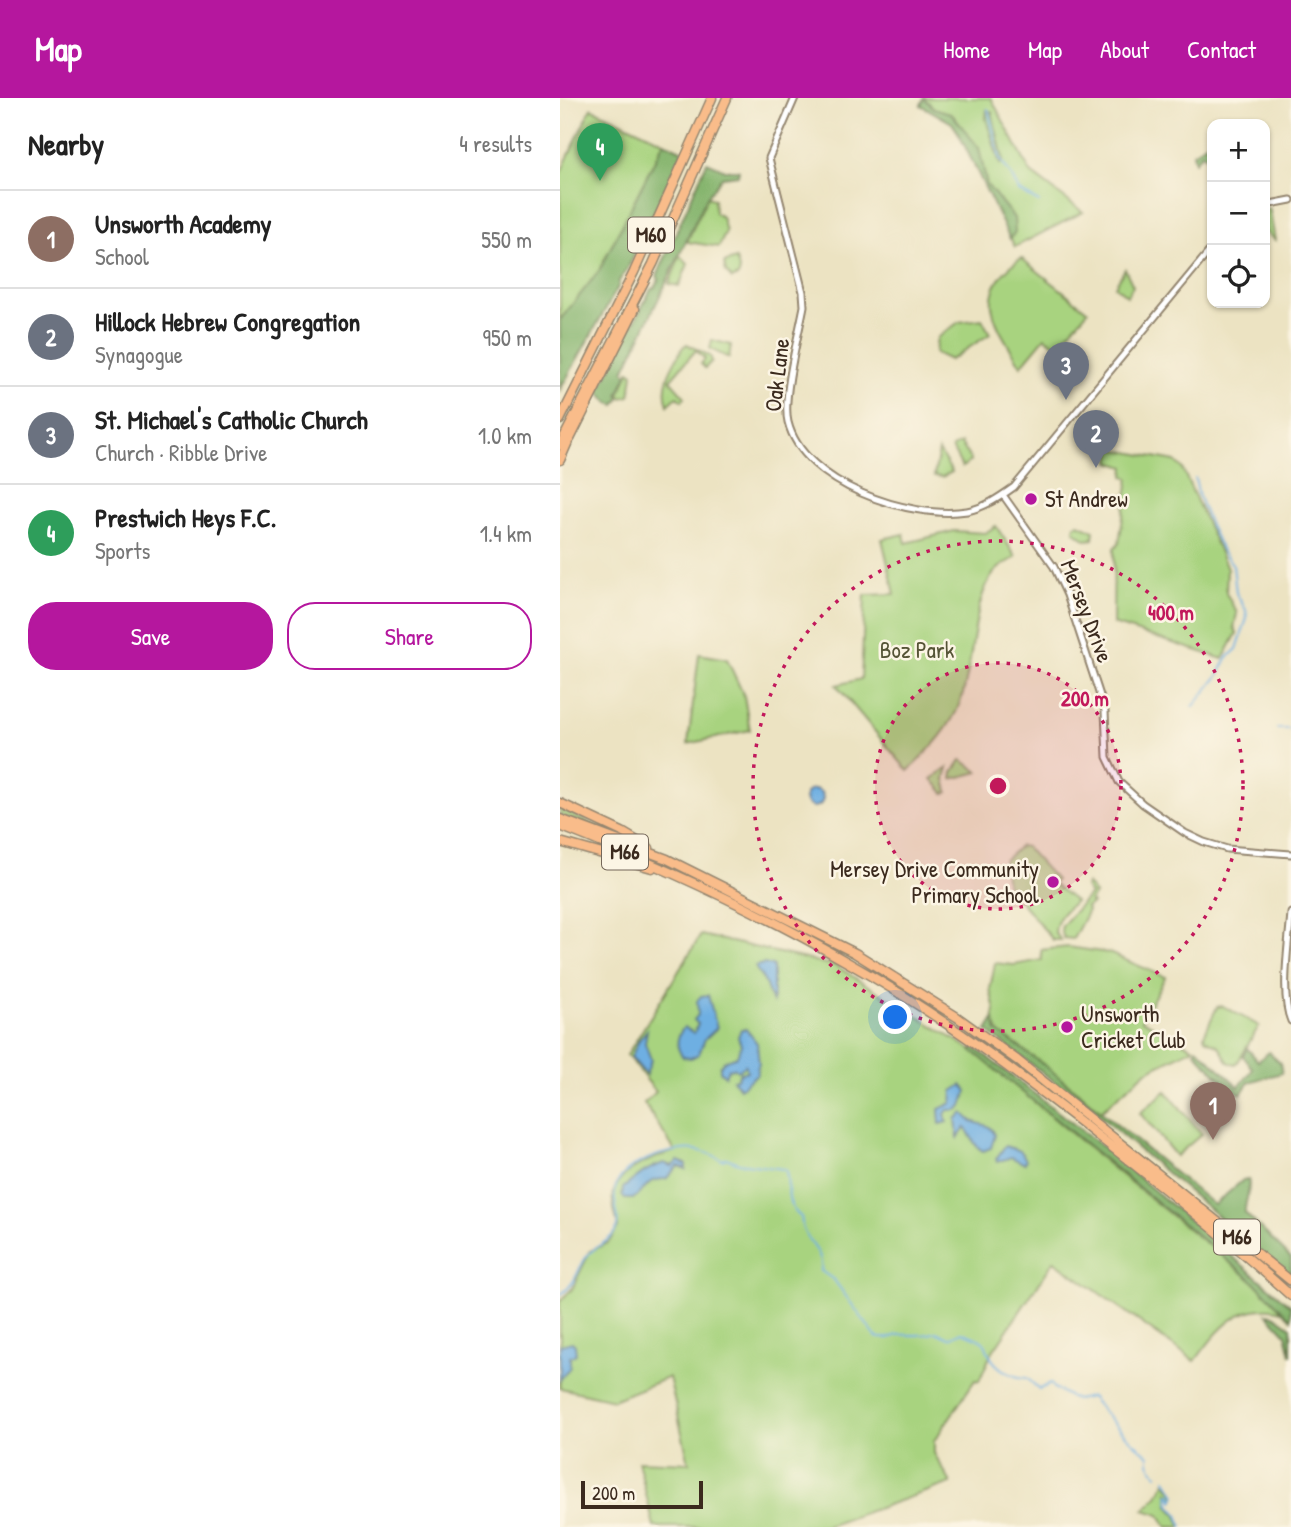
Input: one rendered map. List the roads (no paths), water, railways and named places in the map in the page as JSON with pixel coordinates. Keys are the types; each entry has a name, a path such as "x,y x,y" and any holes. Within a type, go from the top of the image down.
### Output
{"highway":[{"name":"M60","path":"560,420 645,248 712,98"},
{"name":"M60","path":"591,382 646,277 727,98"},
{"path":"560,460 625,332 646,277"},
{"path":"570,439 591,382"},
{"path":"560,445 591,382"},
{"name":"M66","path":"560,803 622,832 667,859 855,953 957,1017 1017,1060 1171,1188 1291,1281"},
{"name":"M66","path":"560,819 667,859"},
{"name":"M66","path":"560,826 688,880 848,962 949,1026 1171,1188"},
{"path":"560,842 688,880"},
{"name":"M66","path":"1181,1196 1291,1296"}],"street":[{"name":"Oak Lane","path":"795,98 770,153 770,166 803,292 804,306 786,408 793,436 802,450 831,476 872,498 923,511 968,510 986,505 1003,495 1025,475 1207,254"},
{"path":"1270,204 1291,200"},
{"name":"Mersey Drive","path":"1003,495 1055,567 1067,595 1105,711 1106,748 1111,768 1126,790 1185,833 1219,847 1291,854"},
{"path":"1291,913 1287,986 1287,1012 1291,1021"}],"water":[{"path":"814,789 820,792 823,798 820,804 814,807 808,804 805,798 808,792"},
{"path":"755,966 773,966 773,1002"},
{"path":"708,995 717,1028 705,1039 699,1054 691,1058 683,1057 678,1046 679,1034 684,1027 694,1033 698,1024 694,1020 698,1015 697,1001 701,996"},
{"path":"741,1029 746,1029 757,1043 759,1064 758,1073 740,1088 733,1080 737,1079 740,1073 747,1071 745,1065 739,1071 728,1069 725,1076 720,1071 720,1066 724,1061 737,1056 741,1045 738,1037"},
{"path":"647,1030 645,1043 651,1060 646,1075 631,1057"},
{"path":"962,1085 967,1091 962,1106 957,1110 948,1110 945,1114 947,1122 940,1124 939,1109 952,1103 953,1091"},
{"path":"963,1113 993,1131 995,1135 991,1148 983,1151 979,1149 965,1128 958,1138 956,1119"},
{"path":"1005,1146 1021,1151 1025,1163 1011,1157 997,1162 996,1159"},
{"path":"678,1161 686,1164 686,1169 678,1166 666,1179 650,1183 633,1199 625,1199 622,1195 623,1188 647,1170 664,1163 672,1166"},
{"path":"572,1342 576,1354 570,1357 570,1367 560,1380 560,1345"}],"waterway":[{"path":"988,109 1000,159 1019,191 1039,202"},
{"path":"1193,707 1218,676 1227,658 1237,649 1247,618 1246,610 1236,593 1233,565 1222,551 1210,525 1195,478"},
{"path":"1277,729 1291,729"},
{"path":"560,1295 573,1281 587,1256 615,1231 618,1221 615,1189 625,1173 642,1161 663,1154 692,1150 708,1153 722,1160 726,1158 739,1163 783,1169 786,1171 792,1207 801,1217 803,1229 818,1253 821,1271 834,1280 876,1337 936,1332 949,1338 962,1332 978,1339 984,1343 993,1361 1001,1369 1027,1378 1039,1389 1051,1384 1076,1400 1091,1397 1118,1428 1149,1456 1149,1463 1157,1475"},
{"path":"1166,1479 1176,1495 1173,1501 1171,1494 1168,1495 1170,1505 1183,1527"}],"place":[{"name":"Prestwich Heys F.C.","path":"600,181"},
{"name":"St. Michael's Catholic Church","path":"1066,400"},
{"name":"Hillock Hebrew Congregation","path":"1096,468"},
{"name":"St Andrew","path":"1031,499"},
{"name":"Mersey Drive Community Primary School","path":"1053,882"},
{"name":"Unsworth Cricket Club","path":"1067,1027"},
{"name":"Unsworth Academy","path":"1213,1140"}],"park label":[{"name":"Boz Park","path":"917,650"}]}
